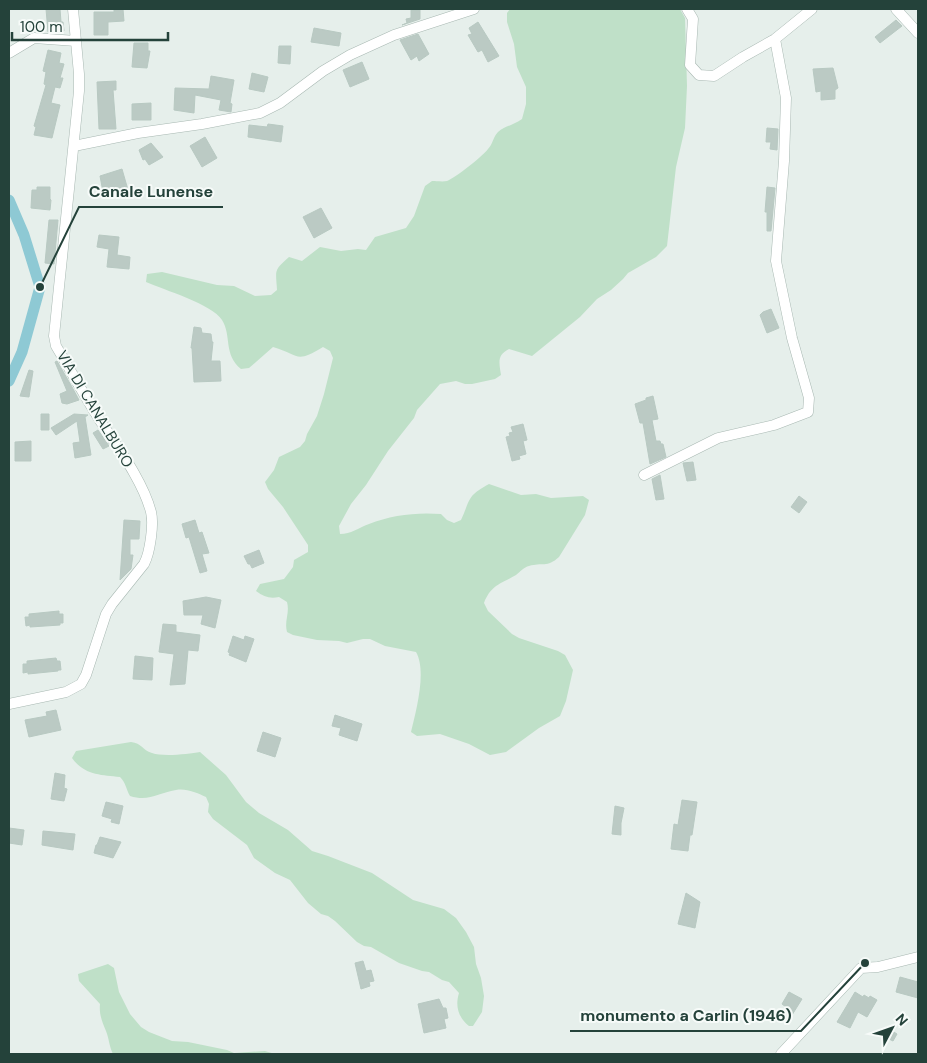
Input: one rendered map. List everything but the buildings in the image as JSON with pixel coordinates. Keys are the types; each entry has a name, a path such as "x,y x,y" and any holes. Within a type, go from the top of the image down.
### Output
{"street":[{"name":"VIA DI CANALBURO","path":"9,704 66,692 80,684 86,675 106,614 148,558 152,522 151,511 140,484 94,412 56,346 54,336 74,146 79,74 73,9"},
{"path":"74,146 138,133 260,113 280,103 323,71 350,55 394,35 474,9"},
{"path":"687,9 693,19 690,66 699,75 714,76 775,39 812,9"},
{"path":"896,9 918,33"},
{"path":"9,52 34,38 76,41"},
{"path":"644,474 718,438 774,425 808,412 809,398 792,338 776,261 784,161 786,98 775,39"},
{"path":"781,1054 861,968 878,967 918,957"}],"green space":[{"path":"510,9 680,9 685,18 687,86 685,128 676,167 667,246 656,257 628,273 611,290 597,299 580,317 532,356 509,349 505,351 500,359 501,375 495,379 472,384 456,381 440,384 417,410 414,418 351,504 339,526 340,534 344,534 386,518 423,513 441,514 447,520 454,523 461,520 473,495 489,484 521,495 536,494 551,498 583,496 589,500 585,515 559,557 548,564 525,567 493,589 484,603 488,611 512,634 565,655 573,670 566,701 560,716 539,728 506,752 490,755 469,744 440,734 417,736 411,732 421,680 421,670 416,652 385,646 370,639 347,643 293,635 287,632 286,628 287,602 279,597 267,597 256,591 260,584 284,579 293,567 294,560 308,552 308,545 265,482 274,470 279,457 300,447 305,441 317,416 324,394 333,358 330,351 323,347 302,357 273,347 249,368 241,369 232,357 225,326 217,314 187,298 146,282 147,274 162,272 217,285 234,286 255,296 271,295 277,290 276,274 278,268 289,257 302,261 320,247 341,251 366,250 375,237 406,228 414,216 425,186 432,181 447,181 456,176 490,147 498,132 522,119 526,104 526,87 517,67 514,44 507,22 507,13"},
{"path":"131,742 138,744 149,752 163,755 200,752 226,775 246,802 259,813 288,830 312,851 372,873 413,900 444,909 456,918 474,947 484,996 482,1012 473,1026 465,1023 460,1015 457,1002 459,993 449,982 429,972 399,963 371,947 357,942 335,921 321,914 308,903 290,880 275,873 254,858 247,845 213,819 208,812 209,804 206,797 184,790 170,791 148,798 130,796 120,777 100,775 87,771 72,758 76,751"},
{"path":"108,964 114,968 119,992 130,1014 141,1027 149,1032 172,1041 188,1042 234,1053 265,1051 275,1054 113,1054 101,1018 100,1004 79,981 78,974"}],"waterway":[{"path":"9,200 24,235 40,287 22,352 9,381"}],"place":[{"name":"Canale Lunense","path":"40,287"},
{"name":"monumento a Carlin (1946)","path":"865,963"}]}
